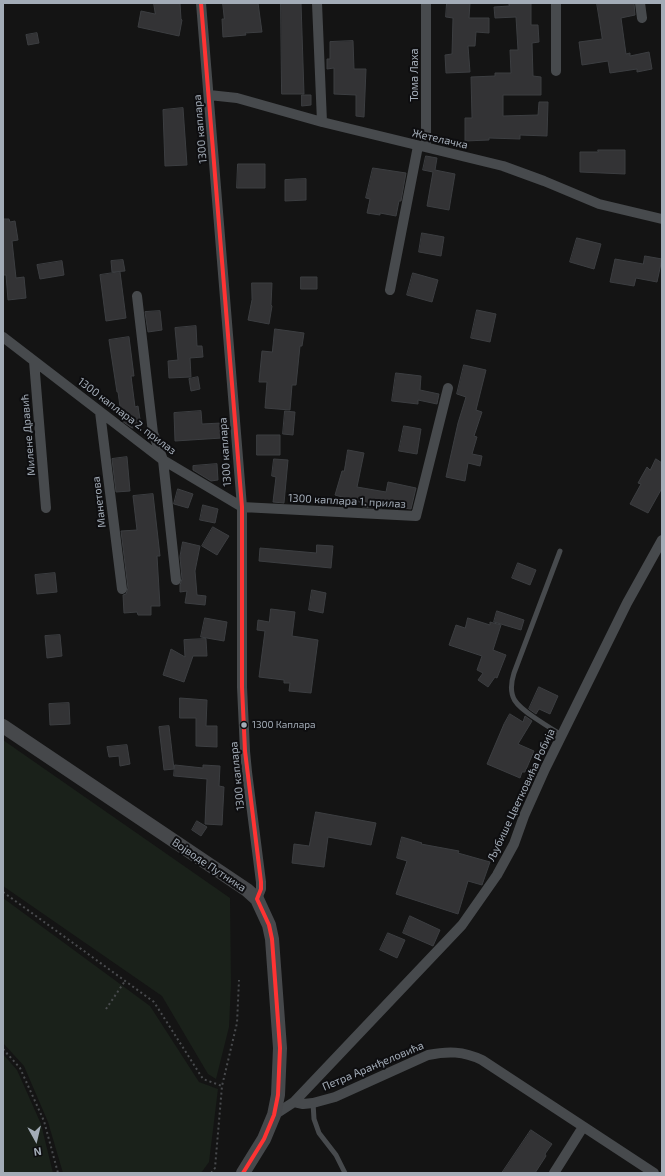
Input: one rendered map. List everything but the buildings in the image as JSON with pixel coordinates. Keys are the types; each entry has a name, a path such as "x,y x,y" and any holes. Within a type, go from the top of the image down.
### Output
{"street":[{"name":"1300 каплара","path":"202,3 242,507 242,687 247,772 261,882 261,889 257,899"},
{"path":"318,3 322,122"},
{"name":"Тома Лаха","path":"390,290 422,146 426,3"},
{"path":"556,3 556,71"},
{"path":"640,3 642,18"},
{"name":"Жетелачка","path":"209,95 237,98 322,122 503,166 599,204 662,219"},
{"path":"138,296 153,433 163,460 176,580"},
{"name":"1300 каплара 2. прилаз","path":"3,337 163,460 242,507"},
{"name":"Милене Дравић","path":"34,360 46,508"},
{"name":"1300 каплара 1. прилаз","path":"242,507 416,516 448,388"},
{"name":"Манетова","path":"100,412 122,589"},
{"name":"Љубише Цветковића Робија","path":"274,1115 294,1102 470,915 497,875 514,844 542,776 627,603 662,540"},
{"name":"Војводе Путника","path":"3,726 117,804 236,882 257,899 269,925 272,939 280,1048 278,1094 274,1115 264,1139 243,1173"},
{"name":"Петра Аранђеловића","path":"294,1102 303,1104 313,1103 335,1097 428,1055 443,1052 471,1054 654,1173"},
{"path":"554,1173 583,1127"}],"lane":[{"path":"560,551 514,674 511,686 514,698 520,708 562,735"},
{"path":"313,1103 314,1119 320,1133 336,1155 345,1173"}],"path":[{"path":"3,892 154,1002 203,1079 222,1086"},
{"path":"212,1173 215,1168 222,1086 237,1023 239,980"},
{"path":"106,1009 125,981"},
{"path":"3,1049 20,1068 44,1121 58,1173"}],"shaded area":[{"path":"3,740 230,898 231,984 229,1027 216,1079 208,1074 162,996 3,886"},
{"path":"3,898 150,1006 199,1082 218,1089 209,1162 201,1173 63,1173 48,1122 24,1066 3,1043"},
{"path":"3,1054 17,1070 41,1124 53,1173 3,1173"}],"transit line":[{"path":"201,3 242,507 242,687 245,751 261,882 261,889 257,899"},
{"path":"243,1173 264,1139 274,1115 278,1095 280,1048 272,939 269,925 257,899"}],"place":[{"name":"1300 Каплара","path":"244,725"}]}
